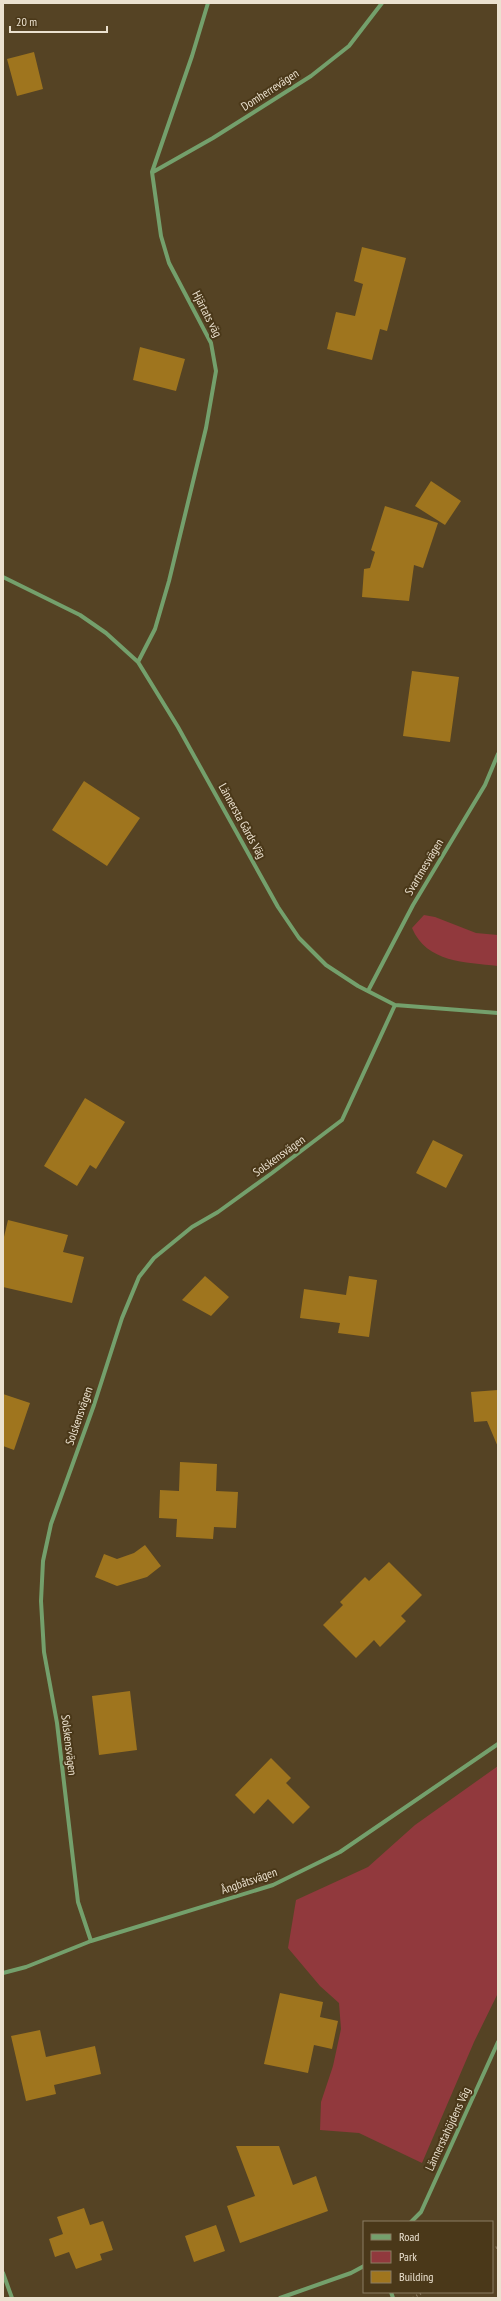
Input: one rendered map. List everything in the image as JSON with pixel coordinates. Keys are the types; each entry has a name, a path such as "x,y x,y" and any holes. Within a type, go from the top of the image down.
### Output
{"street":[{"name":"Hjärtats väg","path":"138,662 155,629 169,582 206,428 216,371 211,343 169,263 161,236 152,172 192,56 208,3"},
{"name":"Domherrevägen","path":"152,172 238,122 311,76 349,46 382,3"},
{"name":"Lännersta Gårds Väg","path":"3,577 80,615 106,633 138,662 171,713 278,907 295,932 326,965 395,1006 498,1013"},
{"name":"Svartmesvägen","path":"368,991 413,905 485,784 498,754"},
{"name":"Solskensvägen","path":"91,1941 78,1902 57,1722 44,1652 41,1601 43,1561 50,1524 94,1405 122,1318 139,1277 154,1258 192,1227 242,1195 342,1120 395,1006"},
{"name":"Ångbåtsvägen","path":"3,1973 26,1967 91,1941 273,1885 340,1852 498,1744"},
{"name":"Lännerstahöjdens Väg","path":"412,2221 421,2212 498,2042"},
{"path":"280,2298 351,2273 363,2267"},
{"path":"3,2273 12,2298"}],"green space":[{"path":"424,915 435,917 476,933 498,935 498,966 448,959 427,948 419,940 412,928"},
{"path":"498,1766 498,1993 474,2042 422,2163 359,2133 320,2130 321,2102 333,2066 341,2029 339,2003 320,1986 288,1948 296,1900 368,1867 415,1825"}],"building":[{"path":"34,52 43,89 17,96 7,59"},
{"path":"362,247 406,258 387,331 380,329 372,360 327,349 336,312 355,316 363,284 354,281"},
{"path":"140,347 185,359 176,391 133,380"},
{"path":"431,481 461,501 445,525 415,506"},
{"path":"385,506 438,523 423,568 414,565 409,601 362,597 364,569 370,568 375,552 371,550"},
{"path":"412,671 459,677 450,742 403,736"},
{"path":"84,781 140,818 107,866 52,830"},
{"path":"85,1098 125,1122 96,1169 90,1165 77,1186 44,1166"},
{"path":"433,1140 463,1155 446,1188 416,1173"},
{"path":"8,1220 68,1235 63,1252 84,1257 72,1303 3,1287 3,1241"},
{"path":"205,1276 229,1297 211,1316 182,1300"},
{"path":"349,1276 377,1280 369,1337 338,1333 340,1323 300,1318 304,1289 346,1295"},
{"path":"498,1390 498,1447 487,1421 474,1422 471,1392"},
{"path":"3,1394 30,1403 14,1450 3,1446"},
{"path":"180,1462 217,1464 216,1491 238,1492 236,1528 214,1527 213,1539 176,1537 177,1519 159,1518 160,1490 179,1491"},
{"path":"145,1545 161,1566 147,1577 117,1586 95,1577 104,1554 117,1559 134,1553"},
{"path":"389,1562 422,1595 401,1616 406,1621 380,1647 374,1640 356,1658 323,1625 343,1605 340,1602 365,1577 369,1581"},
{"path":"130,1691 137,1750 99,1755 92,1696"},
{"path":"271,1758 291,1778 286,1783 310,1807 293,1824 268,1799 254,1814 235,1795"},
{"path":"280,1993 323,2002 320,2017 338,2021 332,2049 314,2045 308,2073 264,2064"},
{"path":"40,2030 46,2057 95,2046 101,2074 54,2085 56,2094 26,2101 11,2036"},
{"path":"236,2146 279,2146 293,2185 316,2176 328,2211 240,2243 227,2206 255,2196"},
{"path":"84,2208 90,2225 103,2221 113,2250 100,2254 102,2260 76,2269 69,2252 55,2257 49,2239 63,2234 57,2217"},
{"path":"216,2225 225,2251 194,2262 185,2236"}]}
